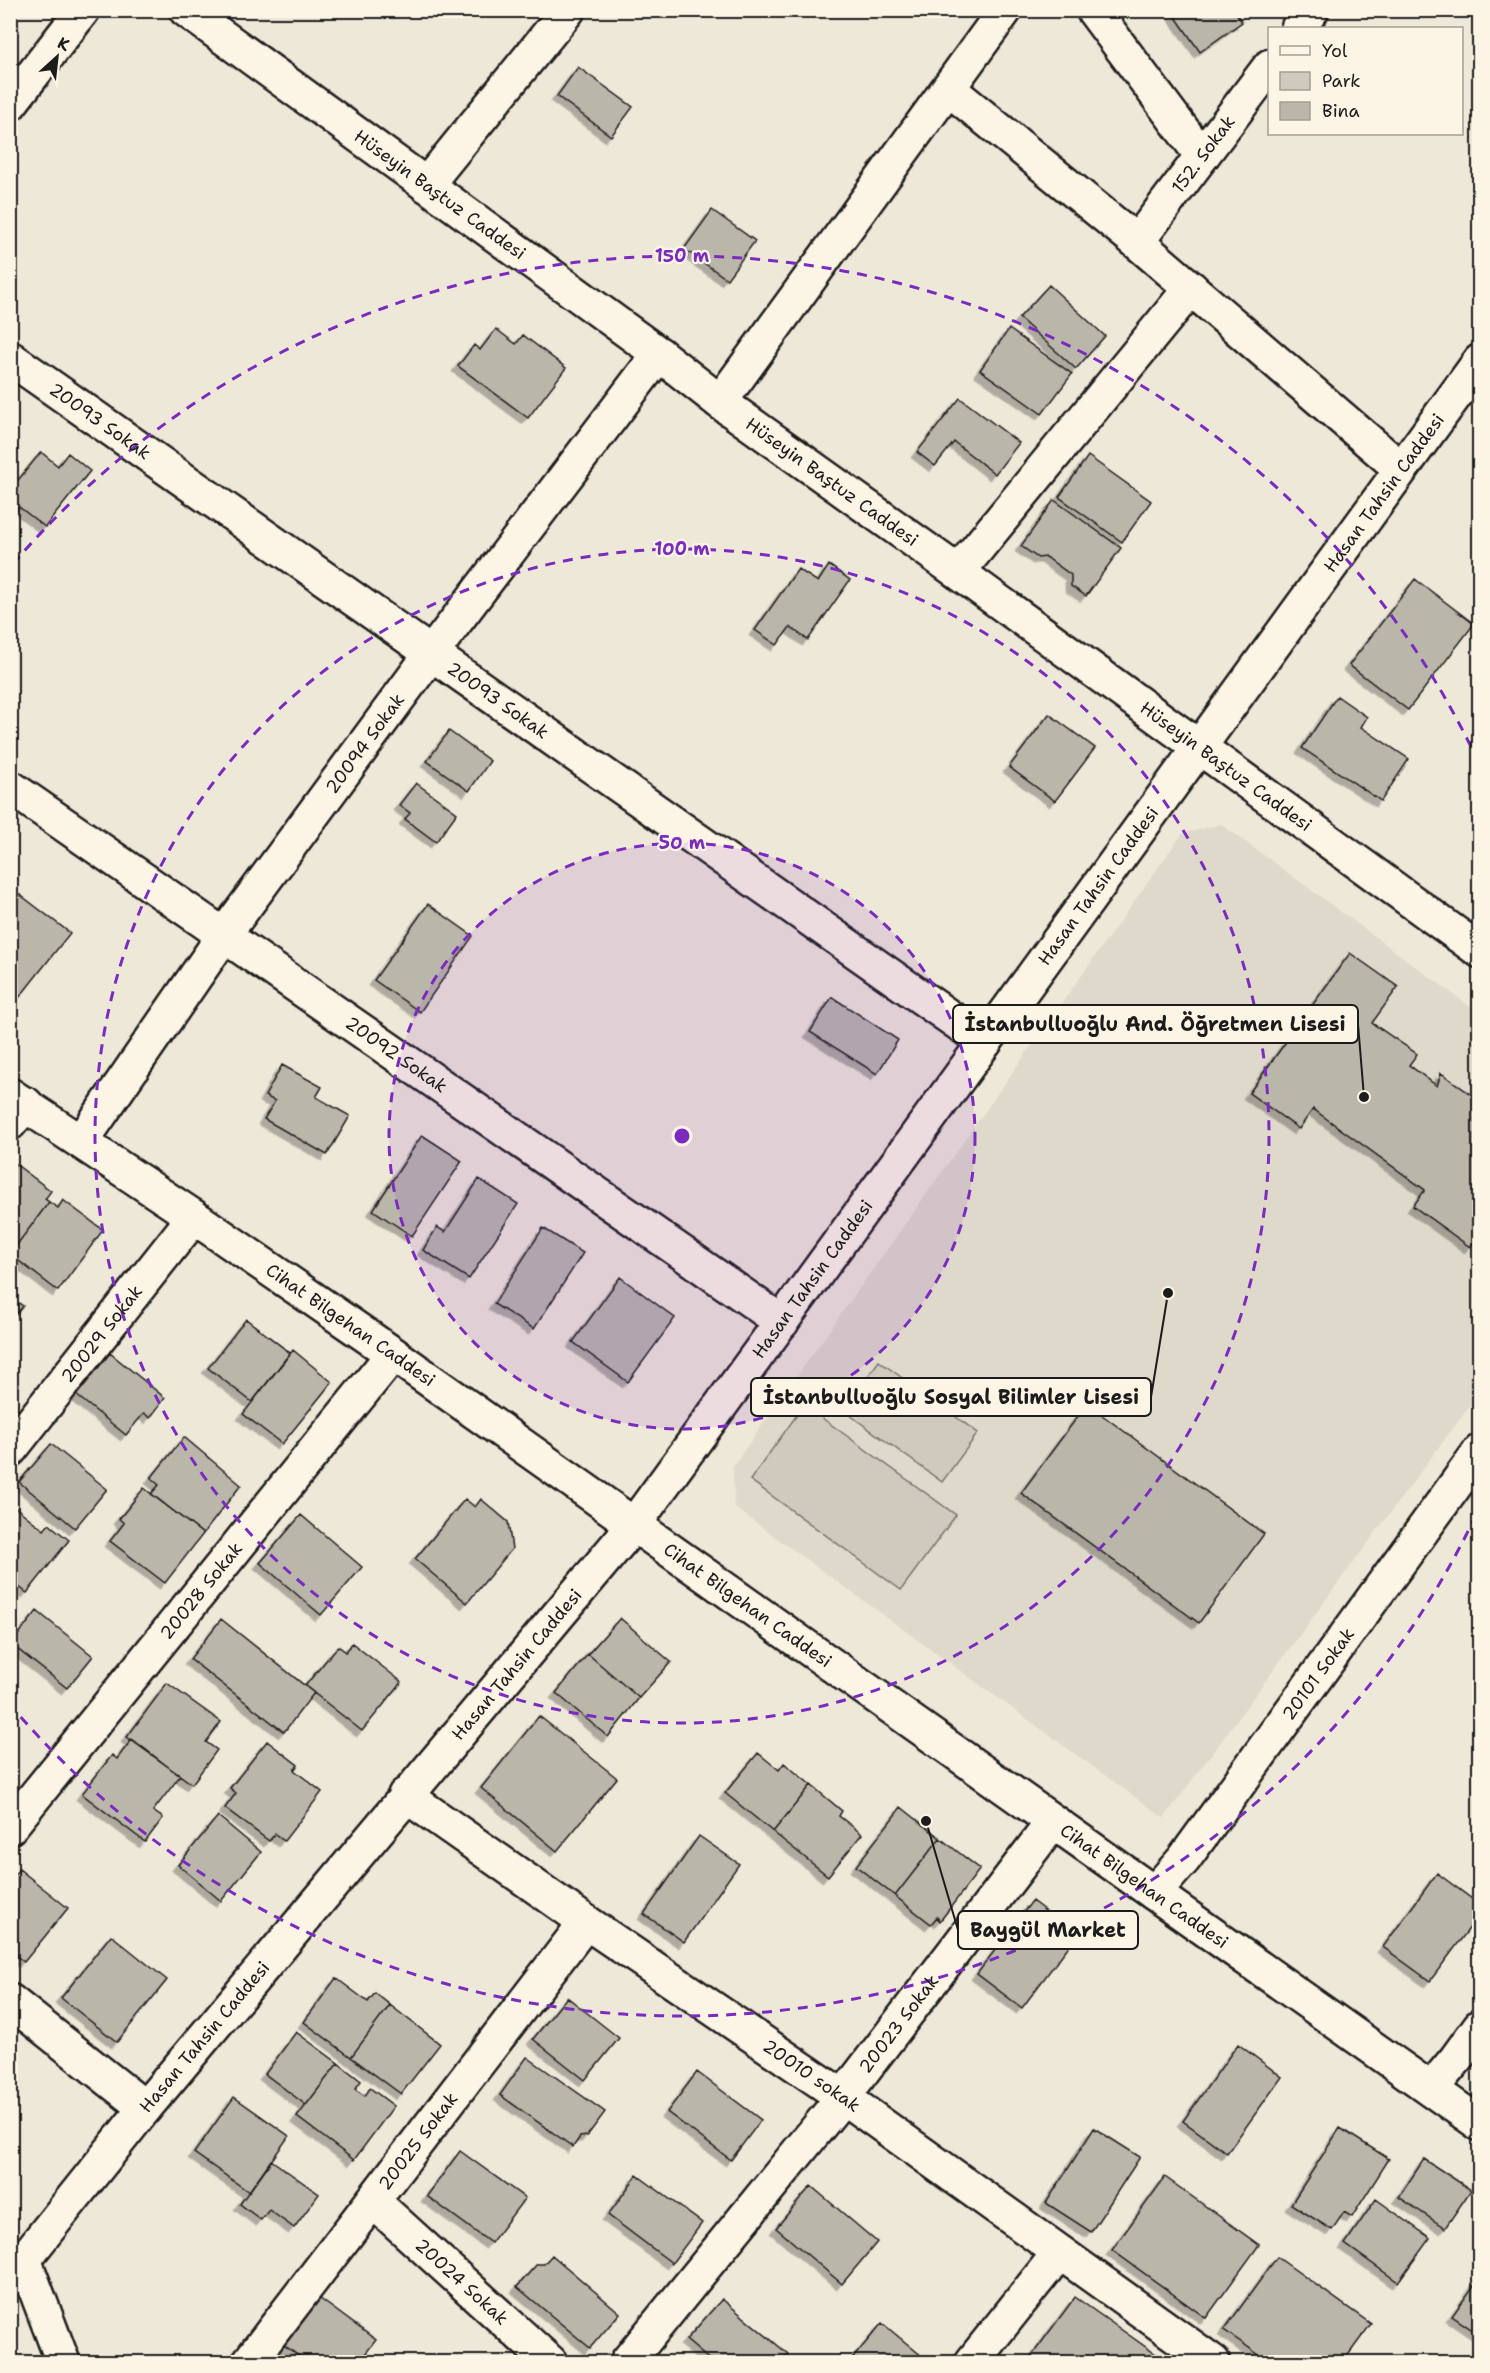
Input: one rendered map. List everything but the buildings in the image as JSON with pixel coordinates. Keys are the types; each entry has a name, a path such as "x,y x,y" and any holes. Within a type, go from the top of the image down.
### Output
{"street":[{"path":"10,104 83,10"},
{"name":"Hüseyin Baştuz Caddesi","path":"186,10 659,354 720,402 1479,951"},
{"path":"426,185 568,10"},
{"path":"720,402 1005,10"},
{"path":"1093,10 1202,156"},
{"path":"1299,27 1312,10"},
{"name":"152. Sokak","path":"1137,242 1268,67"},
{"path":"949,89 1137,242 1401,469"},
{"path":"958,572 1191,288"},
{"name":"20094 Sokak","path":"82,1141 224,935 431,654 659,354"},
{"name":"20093 Sokak","path":"10,358 985,1042"},
{"name":"Hasan Tahsin Caddesi","path":"17,2268 145,2108 405,1795 633,1526 1479,361"},
{"name":"20092 Sokak","path":"10,787 782,1322"},
{"name":"Cihat Bilgehan Caddesi","path":"16,1107 82,1141 393,1354 1479,2124"},
{"name":"20029 Sokak","path":"10,1450 194,1217"},
{"name":"20028 Sokak","path":"10,1827 393,1354"},
{"name":"20101 Sokak","path":"1154,1893 1184,1859 1477,1460"},
{"name":"20010 sokak","path":"405,1795 586,1922 843,2097 1213,2362"},
{"name":"20023 Sokak","path":"627,2362 843,2097 1053,1822"},
{"name":"20025 Sokak","path":"249,2362 586,1922"},
{"path":"10,2001 145,2108"},
{"path":"1431,2089 1479,2026"},
{"name":"20024 Sokak","path":"373,2201 550,2362"},
{"path":"972,2362 1059,2253"},
{"path":"17,2268 63,2362"}],"shaded area":[{"path":"1221,824 1479,1013 1479,1393 1164,1818 734,1507 733,1466 1182,834"}],"green space":[{"path":"879,1361 978,1433 942,1482 843,1410"},
{"path":"804,1405 956,1515 901,1590 750,1480"}],"place":[{"name":"İstanbulluoğlu And. Öğretmen Lisesi","path":"1364,1097"},
{"name":"İstanbulluoğlu Sosyal Bilimler Lisesi","path":"1168,1293"},
{"name":"Baygül Market","path":"926,1821"}]}
